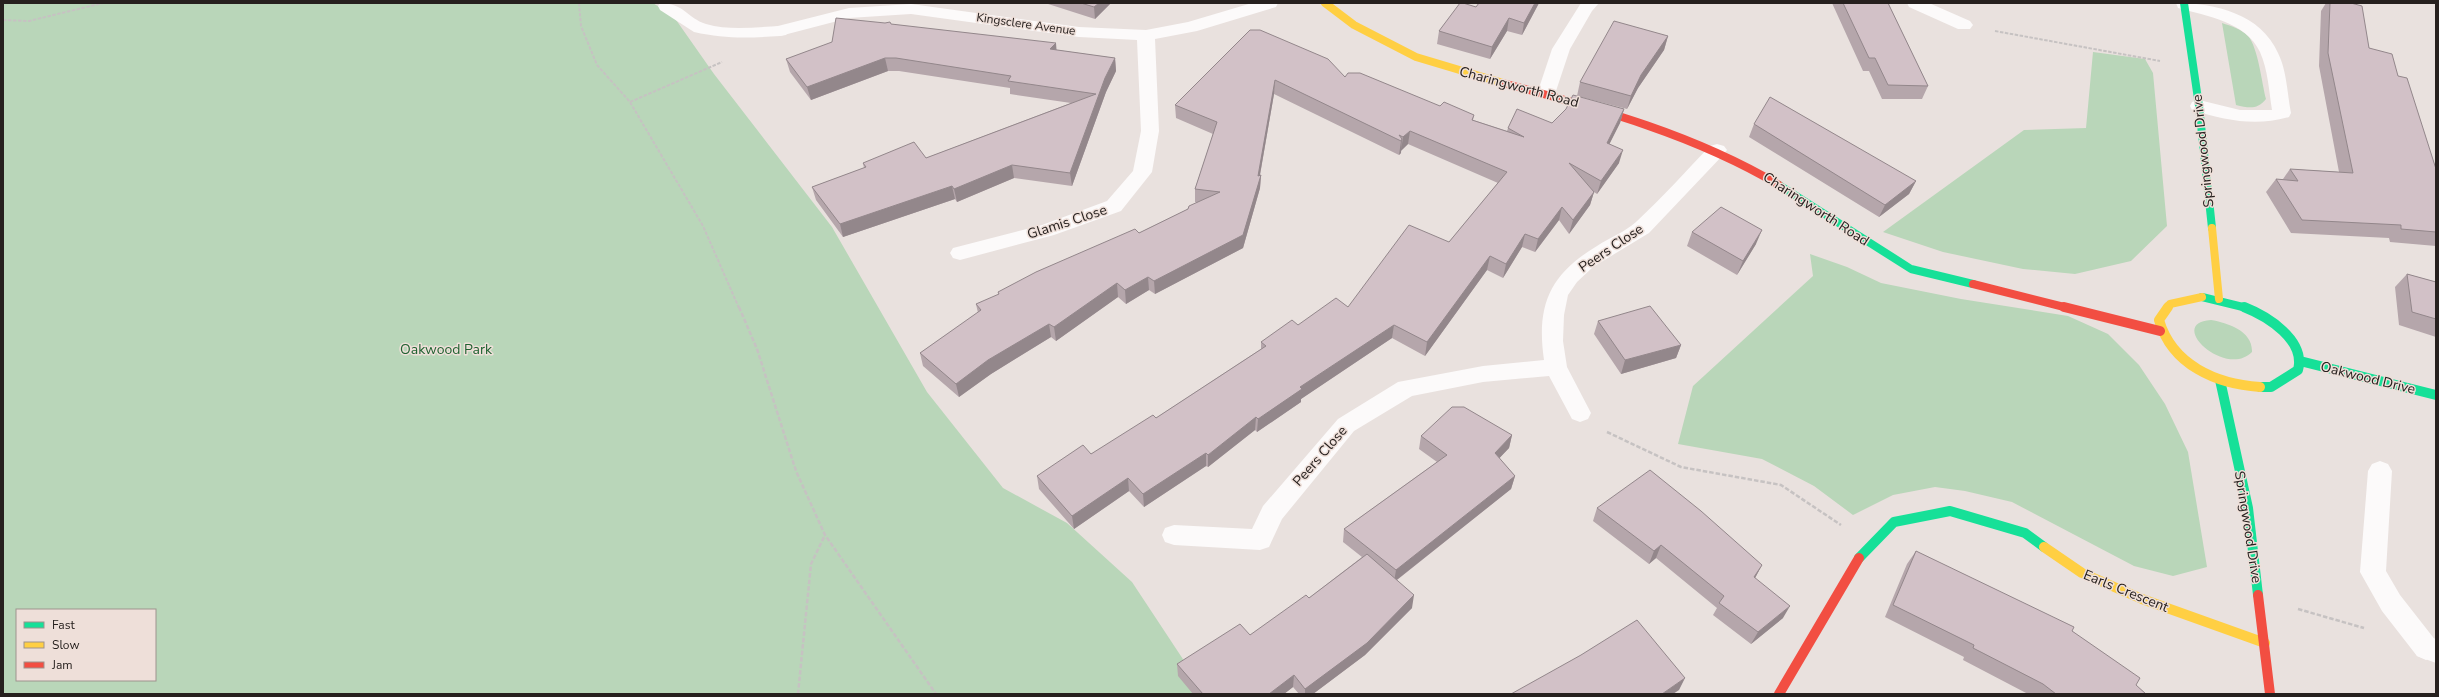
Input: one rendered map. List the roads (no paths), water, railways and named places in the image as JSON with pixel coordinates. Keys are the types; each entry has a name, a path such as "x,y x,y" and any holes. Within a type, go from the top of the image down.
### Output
{"street":[{"name":"Kingsclere Avenue","path":"666,6 700,28 736,34 780,31 819,11 849,12 912,9 1079,32 1146,35 1191,27 1270,3"},
{"name":"Charingworth Road","path":"1325,3 1354,25 1416,56 1459,71 1624,116 1680,135 1717,150 1779,184 1839,225 1911,269 1950,280 2160,331"},
{"path":"1546,94 1561,49 1585,8 1591,3"},
{"path":"1915,3 1964,25"},
{"path":"2184,3 2230,18 2259,34 2270,53 2282,113 2273,116 2237,116 2199,106"},
{"name":"Springwood Drive","path":"2184,3 2199,106 2219,299"},
{"name":"Glamis Close","path":"960,253 1047,230 1114,206 1142,172 1150,131 1146,35"},
{"name":"Peers Close","path":"1580,413 1556,367 1552,341 1553,315 1558,294 1570,277 1586,262 1642,228 1717,150"},
{"path":"2182,298 2219,299 2241,304 2283,330 2295,347 2300,361 2298,370 2285,382 2268,387 2245,386 2220,380 2183,360 2168,345 2160,331 2159,316 2166,305 2182,298"},
{"name":"Oakwood Drive","path":"2300,361 2436,395"},
{"name":"Peers Close","path":"1174,535 1260,540 1272,513 1346,425 1406,388 1483,374 1556,367"},
{"name":"Springwood Drive","path":"2220,380 2248,508 2270,694"},
{"path":"2380,471 2373,572 2391,603 2431,649"},
{"name":"Earls Crescent","path":"1779,694 1856,561 1894,522 1950,511 2025,533 2082,573 2142,599 2265,643"}],"park label":[{"name":"Oakwood Park","path":"446,349"}]}
